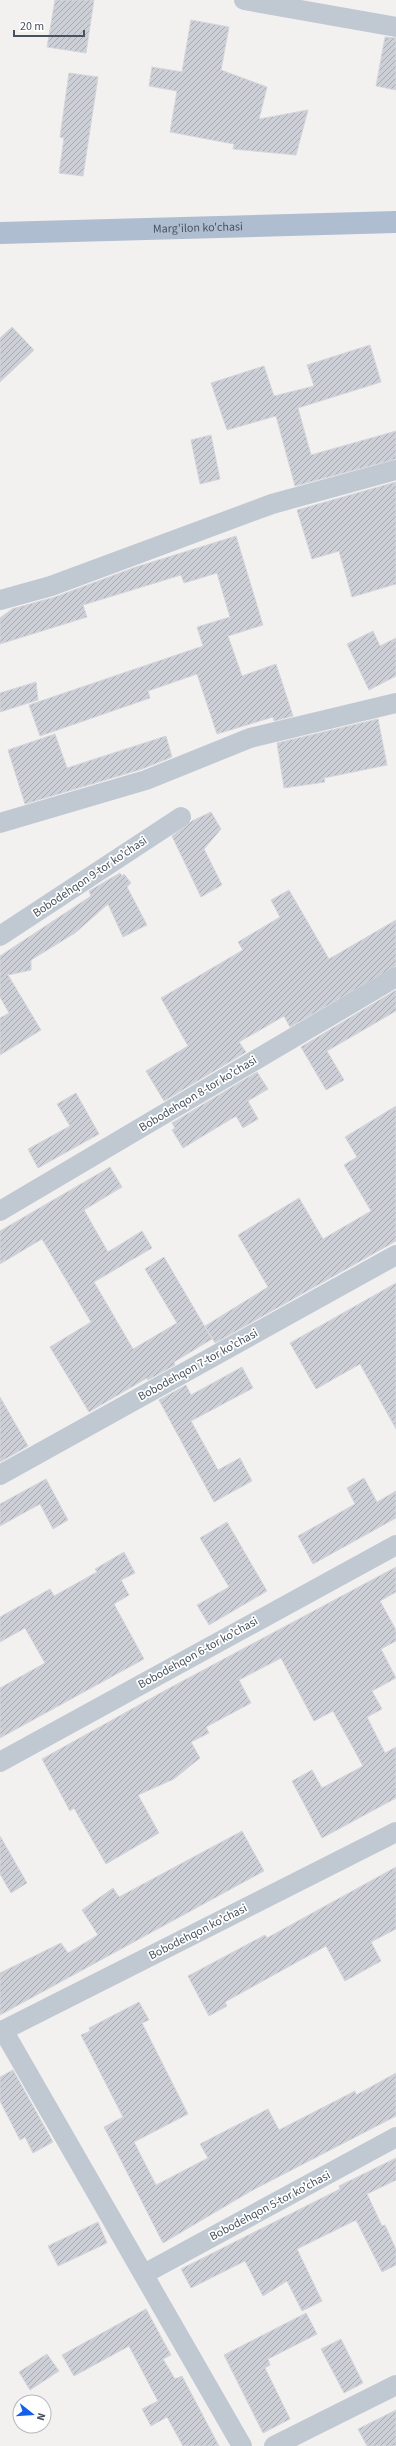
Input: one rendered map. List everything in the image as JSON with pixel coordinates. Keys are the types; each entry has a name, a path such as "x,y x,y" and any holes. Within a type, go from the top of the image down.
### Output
{"main road":[{"name":"Marg'ilon ko'chasi","path":"0,233 396,222"}],"street":[{"path":"244,0 396,27"},
{"path":"0,600 51,586 272,504 396,470"},
{"path":"0,823 146,780 250,738 396,703"},
{"name":"Bobodehqon 9-tor koʼchasi","path":"0,936 181,817"},
{"name":"Bobodehqon 8-tor koʼchasi","path":"0,1211 396,976"},
{"name":"Bobodehqon 7-tor koʼchasi","path":"0,1475 396,1255"},
{"name":"Bobodehqon 6-tor koʼchasi","path":"0,1762 396,1545"},
{"name":"Bobodehqon koʼchasi","path":"2,2031 396,1832"},
{"path":"2,2031 144,2274 242,2446"},
{"name":"Bobodehqon 5-tor koʼchasi","path":"144,2274 396,2137"},
{"path":"274,2446 396,2385"}],"building":[{"path":"55,0 94,0 86,53 47,47"},
{"path":"191,20 229,27 221,70 267,87 259,119 308,110 296,155 233,149 234,144 170,132 177,91 149,86 152,67 182,72"},
{"path":"385,37 396,38 396,90 376,86"},
{"path":"69,73 98,77 83,176 59,173 64,138 60,137"},
{"path":"12,327 34,350 0,382 0,338"},
{"path":"370,345 381,382 298,408 311,455 396,431 396,459 295,486 276,416 227,430 211,383 264,366 274,396 314,386 307,365"},
{"path":"211,435 220,479 200,484 191,440"},
{"path":"396,482 396,584 352,597 339,551 312,559 297,510"},
{"path":"236,536 263,625 228,636 242,676 276,664 293,716 274,721 273,717 217,734 197,674 148,691 150,698 40,736 29,705 203,646 197,627 230,617 217,573 184,583 181,575 83,605 87,617 0,644 0,618 12,609 55,597 136,567"},
{"path":"373,631 380,646 396,638 396,676 369,690 347,644"},
{"path":"36,682 38,700 0,712 0,693"},
{"path":"378,719 387,765 324,778 325,782 284,788 277,743"},
{"path":"55,734 67,768 166,736 172,757 142,769 25,804 8,750"},
{"path":"211,812 221,829 204,849 222,885 201,897 172,836 192,821"},
{"path":"120,873 122,876 124,874 131,883 127,887 147,925 123,937 108,904 75,933 31,960 31,970 8,975 41,1030 0,1055 0,1018 9,1013 0,997 0,956 91,896 89,891"},
{"path":"289,890 329,959 396,920 396,966 290,1027 284,1016 239,1042 246,1052 164,1101 146,1071 188,1046 161,998 243,950 238,942 280,917 271,900"},
{"path":"396,990 396,1011 327,1051 344,1080 326,1090 301,1047"},
{"path":"257,1072 268,1089 248,1101 258,1119 243,1128 236,1116 183,1148 172,1130 175,1128 172,1123"},
{"path":"76,1093 99,1134 38,1168 28,1149 70,1126 57,1104"},
{"path":"396,1106 396,1241 215,1343 205,1326 268,1287 238,1235 299,1198 323,1239 371,1211 344,1165 357,1157 345,1137"},
{"path":"110,1167 122,1187 84,1210 108,1252 142,1231 152,1248 94,1282 133,1349 177,1323 145,1269 164,1257 212,1339 174,1362 175,1365 148,1380 147,1378 89,1412 50,1347 91,1322 42,1239 0,1264 0,1231"},
{"path":"396,1283 396,1429 360,1364 316,1389 290,1343"},
{"path":"242,1367 253,1388 191,1421 218,1470 240,1458 252,1481 214,1502 159,1400 186,1385 191,1395"},
{"path":"0,1397 28,1446 0,1462"},
{"path":"364,1478 377,1502 396,1491 396,1518 313,1564 298,1536 355,1504 347,1488"},
{"path":"46,1479 68,1520 53,1529 40,1504 0,1526 0,1504"},
{"path":"227,1522 267,1591 209,1625 197,1605 229,1587 200,1538"},
{"path":"124,1552 135,1573 121,1580 129,1595 114,1604 144,1659 0,1738 0,1688 45,1663 25,1628 0,1642 0,1617 50,1589 54,1596 97,1572 95,1569"},
{"path":"396,1567 396,1592 380,1601 396,1630 396,1641 381,1649 396,1678 372,1691 382,1709 367,1717 385,1753 396,1747 396,1798 322,1838 292,1781 312,1770 322,1788 363,1766 333,1711 314,1721 281,1658 239,1680 251,1703 206,1727 209,1733 191,1742 200,1758 174,1779 138,1795 159,1833 106,1864 74,1808 70,1811 42,1759 166,1690"},
{"path":"242,1831 264,1871 0,2015 0,1973 61,1943 68,1953 98,1935 82,1910 113,1888 119,1897"},
{"path":"0,1836 27,1883 11,1893 0,1874"},
{"path":"396,1867 396,1929 371,1942 381,1961 345,1981 326,1946 225,2002 227,2006 209,2016 188,1976 265,1935 267,1938"},
{"path":"139,2002 149,2020 142,2023 188,2114 134,2142 156,2185 208,2158 200,2144 268,2109 279,2130 355,2091 356,2095 396,2073 396,2116 251,2191 163,2243 104,2127 123,2117 81,2035 90,2031 89,2028"},
{"path":"13,2070 53,2142 33,2153 25,2137 20,2140 0,2101 0,2077"},
{"path":"396,2158 396,2180 367,2194 382,2226 385,2225 396,2249 396,2265 382,2272 356,2220 297,2249 322,2301 302,2311 287,2281 263,2296 245,2261 191,2288 181,2269 340,2189 339,2186"},
{"path":"98,2222 107,2243 58,2266 48,2246"},
{"path":"146,2309 171,2355 163,2359 175,2379 182,2376 219,2446 183,2446 167,2417 151,2426 142,2409 158,2401 129,2346 74,2376 62,2355"},
{"path":"306,2313 317,2334 268,2359 270,2365 265,2368 290,2419 263,2433 224,2355"},
{"path":"341,2339 363,2383 344,2393 321,2349"},
{"path":"47,2354 59,2371 30,2390 19,2372"},
{"path":"396,2410 396,2446 367,2446 358,2429"}]}
